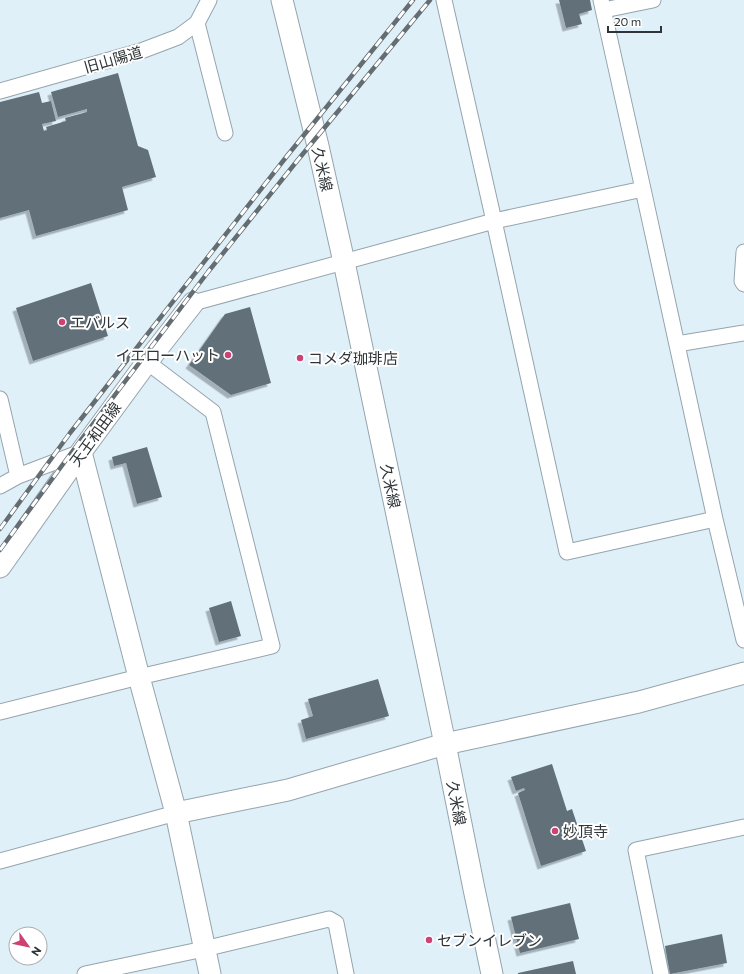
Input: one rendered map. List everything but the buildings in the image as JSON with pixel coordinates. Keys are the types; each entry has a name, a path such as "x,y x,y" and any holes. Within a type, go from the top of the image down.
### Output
{"street":[{"name":"旧山陽道","path":"0,91 141,51 178,37 197,23 209,0"},
{"name":"久米線","path":"282,0 318,146 344,262 492,974"},
{"path":"444,0 567,552 715,519"},
{"path":"653,0 602,5 715,519 744,640"},
{"path":"197,23 225,133"},
{"path":"193,303 494,221 643,189"},
{"path":"744,252 742,281 744,284"},
{"name":"天王和田線","path":"0,567 81,452 147,362 193,303"},
{"path":"677,344 744,333"},
{"path":"0,712 139,677 272,646 213,412 147,362"},
{"path":"0,399 18,476"},
{"path":"0,486 18,476 81,452 176,813 210,974"},
{"path":"0,861 176,813 288,790 445,744 639,702 744,673"},
{"path":"661,974 636,850 744,827"},
{"path":"85,974 204,949 329,918 336,923 346,974"}],"railway":[{"path":"0,529 70,433 287,156 413,0"},
{"path":"0,550 80,441 208,272 297,161 430,0"}],"place":[{"name":"エバルス","path":"62,322"},
{"name":"イエローハット","path":"228,355"},
{"name":"コメダ珈琲店","path":"300,358"},
{"name":"妙頂寺","path":"555,831"},
{"name":"セブンイレブン","path":"429,940"}]}
